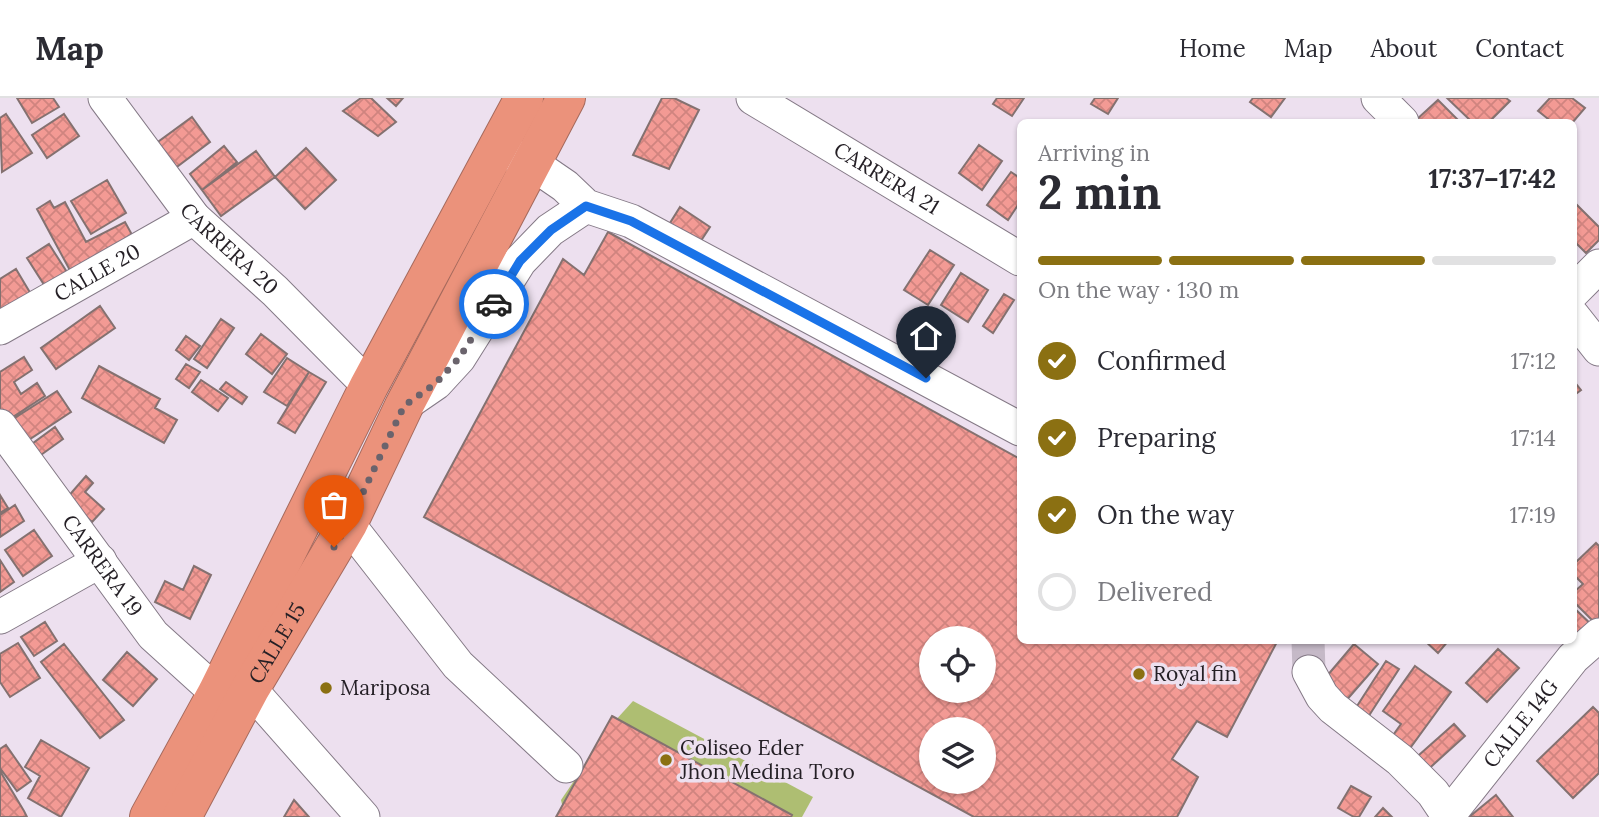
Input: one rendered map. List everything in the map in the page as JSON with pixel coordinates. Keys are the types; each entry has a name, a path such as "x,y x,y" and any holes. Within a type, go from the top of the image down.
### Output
{"highway":[{"name":"CALLE 15","path":"149,817 348,524 404,406 514,155 524,98"},
{"name":"CALLE 15","path":"182,817 234,691 369,386 514,155 566,98"}],"street":[{"name":"CARRERA 20","path":"106,98 194,218 275,291 369,386"},
{"name":"CARRERA 21","path":"753,98 1017,257"},
{"path":"514,155 565,186 586,206 631,221 1017,427"},
{"path":"404,406 436,383 459,358 520,261 551,230 586,206"},
{"name":"CALLE 20","path":"0,328 194,218"},
{"path":"1577,288 1599,265"},
{"path":"1577,321 1599,349"},
{"name":"CARRERA 19","path":"0,426 153,635 234,691"},
{"path":"348,524 458,665 566,766"},
{"path":"0,617 100,561"},
{"name":"CALLE 14G","path":"1577,644 1599,635"},
{"name":"CALLE 14G","path":"1448,817 1563,649"},
{"path":"1309,673 1322,696 1333,708 1400,760 1433,793 1448,817"},
{"path":"234,691 363,817"}],"green space":[{"name":"Coliseo Eder Jhon Medina Toro","path":"633,701 813,797 802,817 565,817 561,800 614,722"}],"building":[{"path":"17,98 53,98 59,107 32,123"},
{"path":"361,98 371,98 396,122 378,136 343,111"},
{"path":"387,98 403,98 396,106"},
{"path":"662,98 674,98 699,110 669,169 633,155"},
{"path":"997,98 1024,98 1012,116 993,104"},
{"path":"1095,98 1118,98 1108,114 1091,104"},
{"path":"1253,98 1285,98 1271,117 1250,102"},
{"path":"1447,98 1506,98 1510,101 1492,119 1469,119"},
{"path":"1550,98 1572,98 1585,108 1576,119 1548,119 1538,111"},
{"path":"1438,100 1457,119 1417,119"},
{"path":"6,114 32,153 2,172 0,118"},
{"path":"64,114 79,136 47,158 32,135"},
{"path":"192,117 210,142 170,172 151,147"},
{"path":"979,145 1002,161 982,190 959,173"},
{"path":"224,146 237,162 202,190 190,174"},
{"path":"306,148 336,180 305,209 275,177"},
{"path":"256,151 275,177 221,216 202,190"},
{"path":"1011,172 1017,176 1017,206 1008,220 987,205"},
{"path":"107,180 126,213 91,234 71,201"},
{"path":"50,201 54,208 65,202 86,242 125,222 136,242 73,276 37,209"},
{"path":"1577,205 1599,227 1599,240 1586,253 1577,244"},
{"path":"680,207 710,227 695,250 665,231"},
{"path":"608,232 1017,457 1017,644 1276,644 1227,737 1197,721 1172,759 1198,777 1177,817 974,817 932,794 996,794 996,717 919,717 919,787 424,517 563,259 584,275"},
{"path":"49,244 72,280 50,294 27,258"},
{"path":"930,250 954,265 928,305 904,290"},
{"path":"16,269 35,301 0,311 0,279"},
{"path":"961,273 988,290 968,322 941,305"},
{"path":"1004,294 1014,300 993,333 983,326"},
{"path":"100,306 115,328 56,369 41,348"},
{"path":"221,319 234,328 207,368 194,359"},
{"path":"261,334 287,354 272,374 246,354"},
{"path":"186,336 200,346 189,360 176,350"},
{"path":"24,357 32,370 14,382 21,394 37,383 45,396 2,424 0,372"},
{"path":"287,358 309,372 287,406 264,392"},
{"path":"186,364 200,372 189,388 176,379"},
{"path":"99,366 160,399 155,408 177,420 164,443 82,398"},
{"path":"309,372 326,382 295,433 278,423"},
{"path":"201,380 228,398 218,411 192,392"},
{"path":"226,382 247,397 242,404 220,389"},
{"path":"57,391 71,412 24,443 10,421"},
{"path":"55,427 63,439 34,460 25,449"},
{"path":"86,476 93,483 85,492 104,509 92,522 66,499"},
{"path":"0,495 8,508 0,513"},
{"path":"15,505 24,521 0,537 0,515"},
{"path":"34,530 52,556 23,576 5,550"},
{"path":"1596,543 1599,546 1599,621 1596,624 1577,605 1577,589 1583,584 1577,578 1577,561"},
{"path":"0,560 14,582 0,592"},
{"path":"194,566 211,575 190,619 155,602 165,581 183,590"},
{"path":"1577,611 1593,626 1577,643"},
{"path":"45,622 57,641 34,656 21,637"},
{"path":"18,643 40,678 10,697 0,682 0,654"},
{"path":"64,644 124,720 100,738 41,662"},
{"path":"1354,644 1378,664 1344,703 1321,683"},
{"path":"1428,644 1446,644 1438,653"},
{"path":"1564,644 1576,644 1570,650"},
{"path":"1498,649 1519,668 1487,702 1466,683"},
{"path":"127,652 157,679 133,706 103,680"},
{"path":"1386,661 1399,669 1363,725 1350,717"},
{"path":"1415,666 1451,692 1408,751 1391,738 1401,724 1383,711"},
{"path":"1593,707 1599,713 1599,773 1573,798 1537,761"},
{"name":"Coliseo Eder Jhon Medina Toro","path":"612,716 792,815 791,817 556,817"},
{"path":"1454,724 1465,736 1423,774 1411,762"},
{"path":"41,740 89,768 61,817 28,798 40,776 25,767"},
{"path":"6,745 31,781 17,791 0,768 0,749"},
{"path":"0,771 24,811 27,817 0,817"},
{"path":"1351,786 1371,797 1359,817 1338,808"},
{"path":"1496,795 1513,817 1469,817"},
{"path":"294,800 309,817 284,817"},
{"path":"1383,808 1392,817 1375,817"}],"tunnel":[{"path":"1308,644 1309,672"}],"way so far":[{"path":"334,547 348,524 404,406 436,383 459,358 494,304"}],"place":[{"name":"Royal fin","path":"1139,674"},
{"name":"Mariposa","path":"326,688"},
{"name":"Coliseo Eder Jhon Medina Toro","path":"666,760"}],"route":[{"path":"494,304 520,261 551,230 586,206 631,221 926,378"}]}
